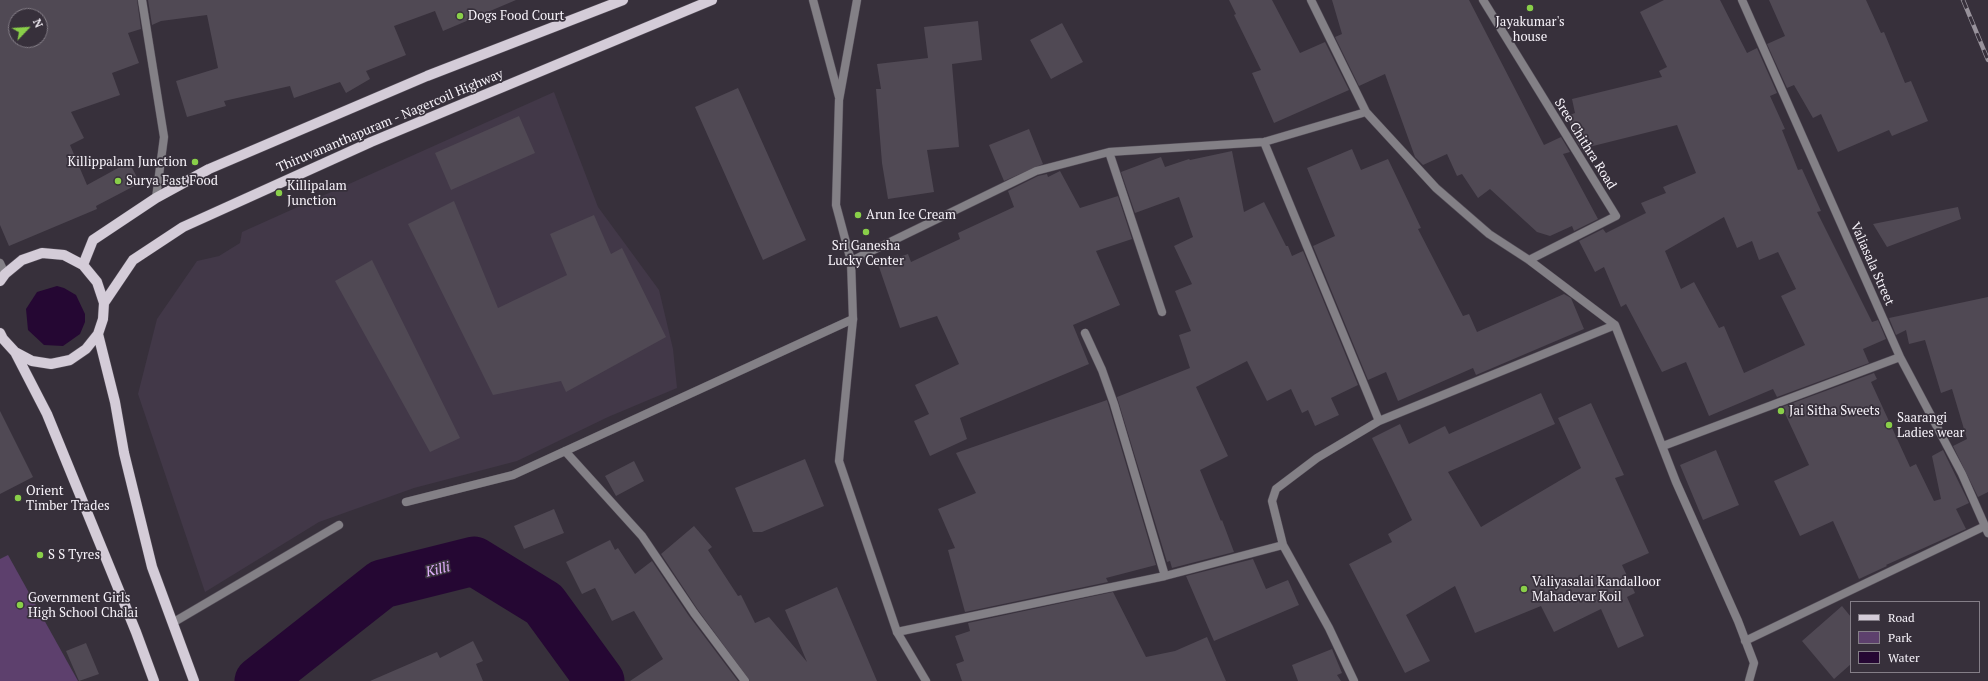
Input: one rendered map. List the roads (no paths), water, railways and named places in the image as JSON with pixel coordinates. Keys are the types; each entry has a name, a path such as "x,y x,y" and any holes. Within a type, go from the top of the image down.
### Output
{"main road":[{"name":"Thiruvananthapuram - Nagercoil Highway","path":"83,265 92,240 156,198 209,168 427,76 622,0"},
{"name":"Thiruvananthapuram - Nagercoil Highway","path":"104,303 133,260 183,227 371,142 712,0"},
{"name":"Thiruvananthapuram - Nagercoil Highway","path":"2,278 22,260 42,253 64,255 83,265 97,282 104,303 103,319 98,334 86,349 70,360 51,364 32,361 15,352"},
{"name":"Thiruvananthapuram - Nagercoil Highway","path":"0,333 3,339 15,352 47,414 136,632 154,681"},
{"name":"Thiruvananthapuram - Nagercoil Highway","path":"98,334 115,402 124,453 152,567 174,622 180,644 194,681"}],"street":[{"path":"142,0 164,138 156,198"},
{"path":"812,0 839,100"},
{"path":"857,0 839,100 836,205 851,261 853,319 839,461 897,632 926,681"},
{"path":"1311,0 1366,112 1436,188 1489,234 1528,260 1615,325 1676,482 1754,663 1749,681"},
{"name":"Sree Chithra Road","path":"1483,0 1616,216 1528,260"},
{"name":"Valiasala Street","path":"1742,0 1900,357 1962,474 1987,530"},
{"path":"851,261 1036,171 1109,152 1264,142 1366,112"},
{"path":"1264,142 1379,421"},
{"path":"1109,152 1162,312"},
{"path":"0,263 2,278"},
{"path":"406,502 513,475 853,319"},
{"path":"1354,681 1329,628 1283,545 1272,501 1276,489 1317,458 1379,421 1615,325"},
{"path":"1085,333 1102,370 1114,404 1165,576"},
{"path":"1663,446 1900,357"},
{"path":"565,451 642,536 694,614 745,681"},
{"path":"174,622 339,525"},
{"path":"1745,640 1987,530"},
{"path":"897,632 1165,576 1283,545"}],"water":[{"path":"57,286 76,295 85,314 85,322 80,334 63,346 44,345 28,330 26,309 37,292"}],"waterway":[{"name":"Killi","path":"259,681 382,584 474,561 544,604 600,681"}],"railway":[{"path":"1963,0 1988,60"}],"place":[{"name":"Jayakumar's house","path":"1530,8"},
{"name":"Dogs Food Court","path":"460,16"},
{"name":"Killippalam Junction","path":"195,162"},
{"name":"Surya Fast Food","path":"118,181"},
{"name":"Killipalam Junction","path":"279,193"},
{"name":"Arun Ice Cream","path":"858,215"},
{"name":"Sri Ganesha Lucky Center","path":"866,232"},
{"name":"Jai Sitha Sweets","path":"1781,411"},
{"name":"Saarangi Ladies wear","path":"1889,425"},
{"name":"Orient Timber Trades","path":"18,498"},
{"name":"S S Tyres","path":"40,555"},
{"name":"Valiyasalai Kandalloor Mahadevar Koil","path":"1524,589"},
{"name":"Government Girls High School Chalai","path":"20,605"}]}
